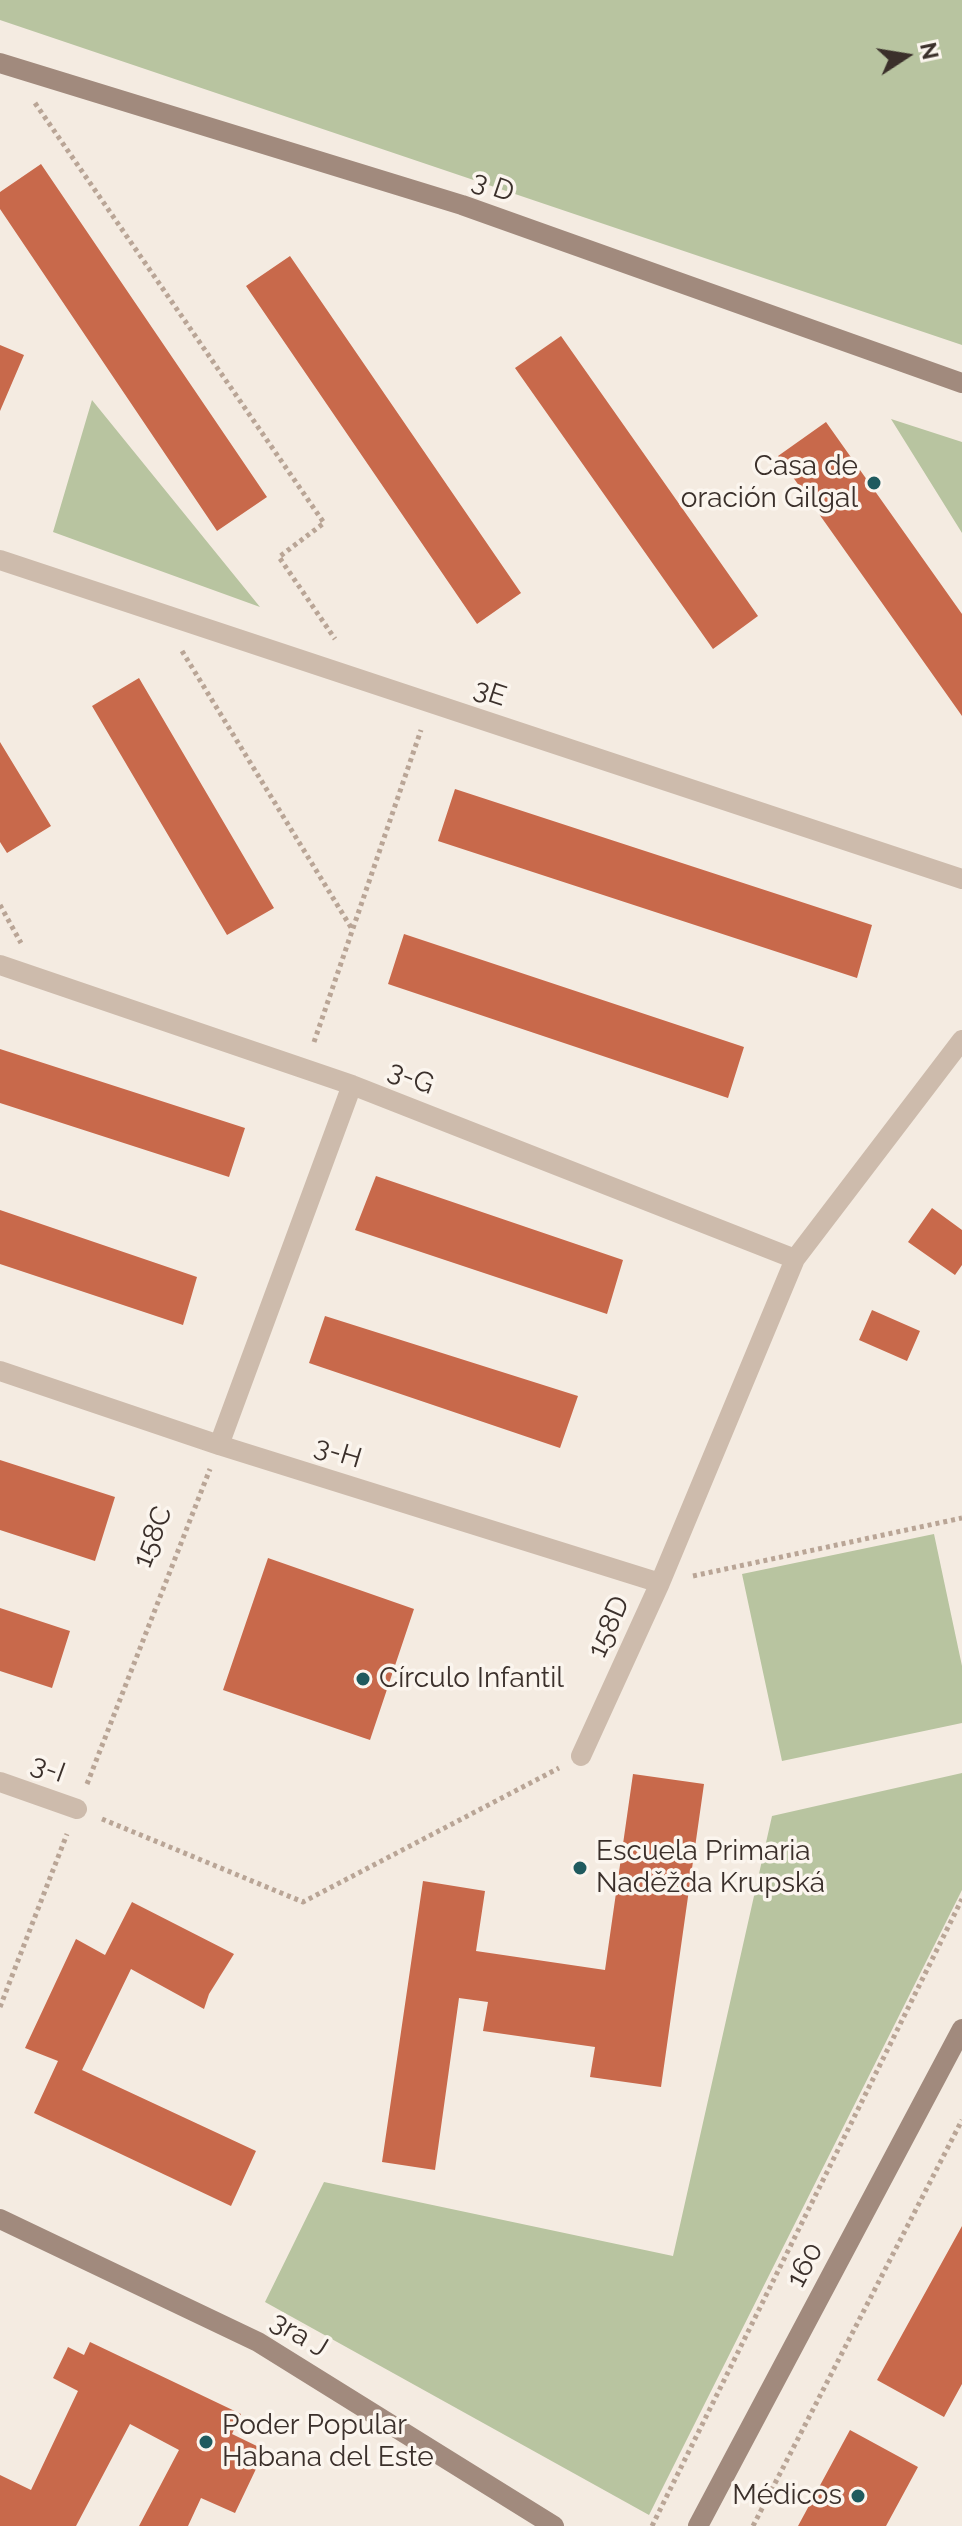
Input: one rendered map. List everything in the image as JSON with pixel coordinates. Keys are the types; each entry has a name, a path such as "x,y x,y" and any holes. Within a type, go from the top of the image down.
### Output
{"street":[{"name":"3 D","path":"5,64 462,205 962,383"},
{"name":"3E","path":"0,560 962,879"},
{"name":"3-G","path":"0,965 352,1085 795,1259"},
{"name":"158D","path":"581,1756 660,1583 795,1259 962,1040"},
{"path":"219,1445 352,1085"},
{"name":"3-H","path":"0,1371 219,1445 660,1583"},
{"name":"3-I","path":"0,1782 77,1809"},
{"name":"160","path":"698,2526 962,2029"},
{"name":"3ra J","path":"0,2219 258,2342 554,2526"}],"path":[{"path":"5,64 324,523 279,557 362,680"},
{"path":"158,613 353,929"},
{"path":"305,1069 431,703"},
{"name":"158C","path":"0,2007 219,1445"},
{"path":"660,1583 962,1518"},
{"path":"77,1809 303,1902 581,1756"},
{"path":"652,2526 962,1899"},
{"path":"753,2526 962,2120"}],"green space":[{"path":"0,0 962,0 962,345 0,20"},
{"path":"92,400 260,607 53,532"},
{"path":"891,419 962,442 962,533"},
{"path":"934,1534 962,1666 962,1723 782,1761 742,1574"},
{"path":"962,1773 962,1890 649,2515 265,2302 324,2182 673,2256 772,1816"}],"building":[{"path":"41,164 267,497 217,531 0,209 0,192"},
{"path":"290,256 521,593 477,624 246,286"},
{"path":"561,336 758,616 713,649 515,368"},
{"path":"0,345 24,355 0,411"},
{"path":"826,422 962,614 962,716 778,456"},
{"path":"139,678 274,908 227,935 92,706"},
{"path":"0,742 51,826 7,853 0,842"},
{"path":"455,789 872,925 857,978 438,841"},
{"path":"404,934 744,1047 728,1098 388,984"},
{"path":"0,1049 245,1128 229,1177 0,1103"},
{"path":"376,1176 623,1260 607,1314 355,1230"},
{"path":"932,1208 962,1230 962,1265 955,1275 908,1242"},
{"path":"0,1210 197,1277 183,1325 0,1264"},
{"path":"872,1310 920,1331 907,1361 859,1340"},
{"path":"325,1316 578,1396 560,1448 309,1363"},
{"path":"0,1460 115,1497 95,1561 0,1530"},
{"path":"268,1558 414,1609 370,1740 223,1690"},
{"path":"0,1608 70,1631 52,1688 0,1671"},
{"path":"633,1774 704,1784 661,2087 590,2077 595,2047 483,2031 488,2002 459,1998 435,2170 382,2162 423,1881 485,1891 476,1951 605,1970"},
{"path":"132,1902 234,1954 209,1994 204,2009 131,1969 82,2070 256,2151 231,2206 34,2113 58,2061 25,2048 76,1939 105,1955"},
{"path":"962,2226 962,2384 944,2417 877,2380"},
{"name":"Poder Popular Habana del Este","path":"90,2342 241,2414 232,2434 265,2450 235,2513 201,2498 188,2526 139,2526 179,2450 130,2424 76,2526 0,2526 0,2475 31,2490 78,2391 53,2378 68,2347 84,2355"},
{"name":"Médicos","path":"850,2430 918,2467 886,2526 798,2526"}],"place":[{"name":"Casa de oración Gilgal","path":"874,483"},
{"name":"Círculo Infantil","path":"363,1679"},
{"name":"Escuela Primaria Naděžda Krupská","path":"580,1868"},
{"name":"Poder Popular Habana del Este","path":"206,2442"},
{"name":"Médicos","path":"858,2496"}]}
